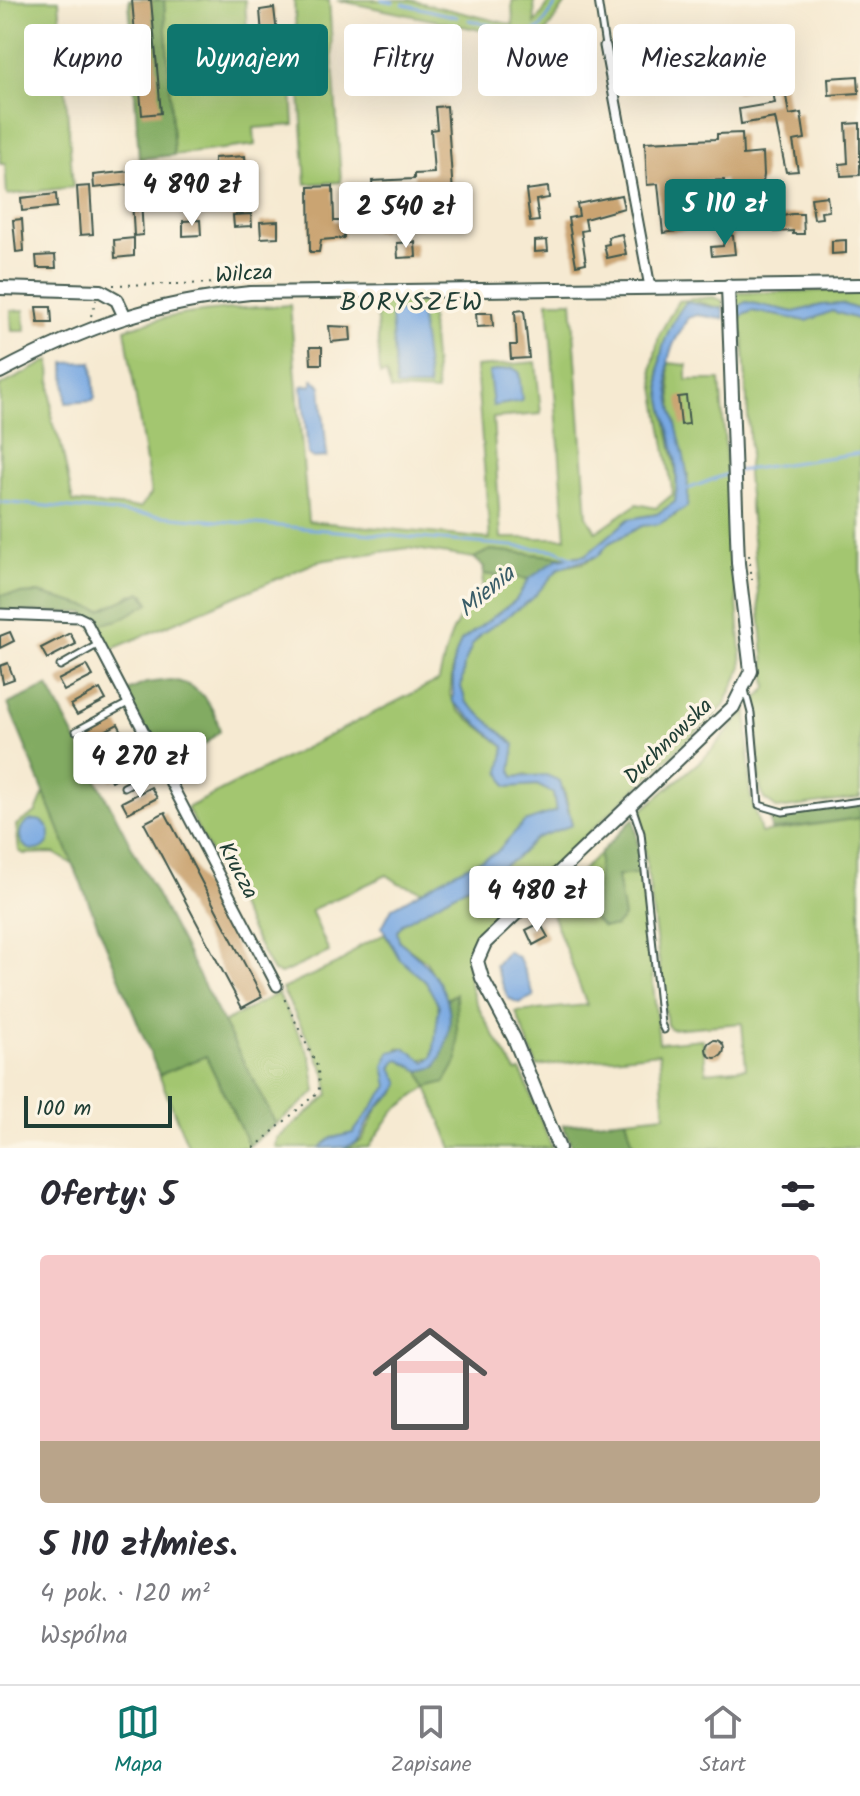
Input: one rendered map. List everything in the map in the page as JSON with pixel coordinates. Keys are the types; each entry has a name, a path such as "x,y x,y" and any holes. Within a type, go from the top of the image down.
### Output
{"street":[{"path":"605,46 650,287"},
{"name":"Wilcza","path":"0,372 63,339 124,315 172,303 250,293 728,286 793,280 860,285"},
{"path":"728,286 738,563 751,653 751,671 745,689"},
{"path":"0,288 97,291 113,296 124,315"},
{"name":"Krucza","path":"0,614 82,618 277,986"},
{"name":"Duchnowska","path":"559,1148 514,1038 482,978 478,955 485,943 733,707 745,689"}],"lane":[{"path":"598,0 605,46"},
{"path":"60,666 97,645"},
{"path":"745,689 751,713 759,805 783,812 860,801"},
{"path":"76,731 128,703"},
{"path":"124,787 161,768"},
{"path":"632,806 641,833 664,1030"}],"path":[{"path":"254,1148 319,1091 318,1068 277,986"}],"green space":[{"path":"0,0 59,0 61,24 24,24 24,96 66,96 73,187 7,195 5,164 0,164"},
{"path":"129,0 164,0 167,96 170,96 174,155 139,159 135,96 151,96 151,24 131,24"},
{"path":"164,0 245,0 247,24 167,24 167,46"},
{"path":"294,0 329,0 341,182 306,184 300,96 328,96 328,24 296,24"},
{"path":"337,0 410,0 509,24 478,24 478,30"},
{"path":"512,0 534,0 535,24 513,24"},
{"path":"551,0 568,0 551,24 535,24"},
{"path":"170,96 292,96 294,125 254,128 255,145 174,155"},
{"path":"860,290 860,310 842,304 794,312 746,302 736,308 736,293"},
{"path":"713,297 723,301 723,309 698,302 675,324 663,348 661,391 674,458 675,502 657,514 629,519 586,555 563,557 490,550 474,558 408,548 319,561 105,652 92,626 149,603 145,594 132,594 112,608 101,610 38,593 0,595 0,386 50,360 52,422 61,444 73,502 140,508 151,494 125,329 186,314 290,305 308,521 490,539 476,367 536,362 541,414 493,418 501,538 566,538 548,301 572,301 587,516 596,532 637,504 656,508 673,494 652,369 659,335 678,301"},
{"path":"429,303 437,392 391,390 386,374 380,375 376,304"},
{"path":"24,310 25,331 12,331 11,311"},
{"path":"752,311 807,321 832,311 860,320 860,798 778,809 764,799 760,787 755,701 767,688 747,474 750,449 743,334 736,327 735,319"},
{"path":"668,363 687,365 687,380 720,380 742,667 724,706 472,942 468,976 472,992 516,1072 521,1071 552,1148 452,1148 427,1087 445,1082 455,994 447,999 426,961 399,941 397,931 403,923 514,859 536,838 572,824 564,789 526,774 514,778 511,770 514,745 466,702 461,687 464,665 472,645 481,634 532,599 559,568 583,563 598,556 609,543 642,526 675,516 688,475 674,424"},
{"path":"490,550 563,557 529,579 483,574 484,567 474,558"},
{"path":"483,574 529,579 516,600 461,641 453,663 450,695 458,710 505,747 501,772 507,787 537,785 553,793 556,812 524,822 496,853 424,891 399,883 387,875 311,910 329,952 281,974 273,972 187,808 439,680 452,632 463,613 482,593"},
{"path":"141,592 149,603 119,620 92,626 85,613 0,611 0,595 38,593 101,610"},
{"path":"170,680 189,685 203,696 214,712 220,731 205,744 170,754 167,768 125,692 146,683"},
{"path":"48,686 276,1124 249,1146 206,1056 159,1075 8,704"},
{"path":"747,710 750,793 761,833 860,818 860,1148 634,1148 626,1119 665,1115 659,1053 537,1066 516,1012 587,1005 548,903 600,853 594,919 623,917 617,876 642,873 659,1043 703,1039 706,1072 746,1068 742,1023 671,1029 667,1025 640,812 706,756"},
{"path":"44,793 74,865 54,853 24,854 19,851 16,825 36,812"},
{"path":"860,805 860,818 771,830 770,818"},
{"path":"634,818 642,873 617,876 624,917 615,927 603,927 594,919 600,853"},
{"path":"385,934 390,944 429,986 438,1006 433,1057 419,1060 405,1048 398,1048 388,1086 353,1133 332,1138 319,1148 276,1148 277,1139 329,1095 325,1072 282,989 341,962 360,946"},
{"path":"278,993 311,1058 316,1092 276,1124 223,1023"},
{"path":"456,994 458,1059 445,1082 427,1087 420,1071 436,1067 449,1008 447,999"},
{"path":"206,1056 249,1146 246,1148 189,1148 159,1075"},
{"path":"400,1060 420,1071 427,1087 393,1112 369,1147 345,1148 362,1140 378,1107 397,1091 400,1083 392,1069 396,1061"},
{"path":"626,1119 634,1148 572,1148 563,1125"}],"water":[{"path":"686,302 723,309 724,319 697,315 688,318 669,358 671,401 687,471 687,507 659,524 642,526 609,543 598,556 559,568 532,599 481,634 472,645 464,665 461,687 466,702 515,745 511,770 514,777 546,775 560,781 572,825 536,838 515,859 403,923 397,931 399,941 428,967 446,996 449,1029 445,1047 436,1067 420,1071 400,1060 396,1061 392,1068 400,1083 371,1116 360,1138 348,1146 319,1148 332,1138 353,1133 388,1086 384,1066 390,1052 405,1048 425,1062 433,1057 439,1006 426,982 399,958 382,927 392,908 496,853 524,822 556,811 553,793 537,785 507,787 500,772 505,747 453,702 453,663 461,641 516,600 529,579 557,559 586,555 629,519 657,514 675,502 677,475 663,404 661,356 669,330"},
{"path":"746,302 794,312 842,304 860,310 860,320 832,311 807,321 752,311 735,319 736,308"},
{"path":"395,311 420,312 429,387 396,387 391,316"},
{"path":"92,362 95,398 92,401 66,403 65,363"},
{"path":"513,368 519,372 522,401 493,406 489,372"},
{"path":"313,379 321,386 327,457 313,458 308,454 302,386 312,385"},
{"path":"35,820 46,824 50,835 46,846 35,850 24,846 20,835 24,824"},
{"path":"507,951 519,958 534,996 519,1003 508,998 495,966"}],"building":[{"path":"132,0 151,0 161,113 142,115 140,96 151,96 151,24 134,24"},
{"path":"274,8 276,24 261,24 260,10"},
{"path":"858,76 859,93 829,95 828,78"},
{"path":"774,96 786,96 789,115 801,113 805,139 793,141 798,171 786,172 775,118 741,124 739,109 775,103"},
{"path":"447,106 453,194 426,196 427,211 417,212 415,192 373,194 372,181 414,179 414,174 434,173 431,130 437,129 435,107"},
{"path":"860,123 860,175 841,176 840,164 848,163 846,124"},
{"path":"742,133 743,155 763,153 764,175 763,182 758,183 759,196 737,197 739,217 727,218 724,180 669,183 670,201 681,200 685,230 663,233 658,184 647,185 645,142 717,139 717,134"},
{"path":"245,156 246,169 223,169 228,209 215,209 214,158"},
{"path":"131,171 133,184 94,188 93,175"},
{"path":"90,186 93,234 80,235 77,187"},
{"path":"333,186 334,221 343,221 344,238 321,240 319,252 310,252 309,187"},
{"path":"548,187 549,198 536,200 539,221 530,222 526,190"},
{"path":"56,194 57,207 22,211 21,198"},
{"path":"380,194 383,232 373,232 371,195"},
{"path":"621,195 624,208 585,219 587,230 581,231 586,263 576,265 568,218 579,216 577,204"},
{"path":"827,196 829,211 821,212 822,218 814,219 811,198"},
{"path":"141,198 143,235 134,236 132,199"},
{"path":"420,211 421,228 412,228 410,212"},
{"path":"251,214 252,226 234,227 233,215"},
{"path":"803,214 804,234 775,232 774,218"},
{"path":"22,219 24,251 16,252 13,220"},
{"path":"200,220 201,235 183,236 183,221"},
{"path":"278,221 278,237 261,238 260,222"},
{"path":"725,232 733,236 735,254 712,256 711,247 723,246"},
{"path":"622,234 626,254 607,258 604,245 609,244 608,237"},
{"path":"134,238 134,256 115,258 114,240"},
{"path":"547,240 548,251 535,252 535,241"},
{"path":"846,240 846,253 832,254 832,241"},
{"path":"415,242 416,257 398,258 397,243"},
{"path":"55,255 56,268 37,268 36,256"},
{"path":"36,307 51,307 52,323 38,323"},
{"path":"524,310 529,358 511,359 510,345 517,345 515,311"},
{"path":"476,313 492,313 493,326 477,327"},
{"path":"329,326 350,327 351,340 331,342"},
{"path":"310,347 322,347 322,364 311,364"},
{"path":"686,396 689,424 681,425 678,397"},
{"path":"10,632 14,641 0,648 0,636"},
{"path":"70,633 76,644 47,659 41,648"},
{"path":"8,663 14,679 3,683 0,666"},
{"path":"87,665 93,676 64,691 58,680"},
{"path":"100,689 106,700 77,715 71,705"},
{"path":"118,724 124,735 95,750 89,739"},
{"path":"135,755 140,766 111,781 106,771"},
{"path":"151,787 157,798 128,813 122,802"},
{"path":"165,812 262,997 242,1008 144,823"},
{"path":"540,923 548,937 533,945 526,930"},
{"path":"711,1040 719,1040 724,1049 722,1056 711,1058 706,1053 706,1045"}],"waterway":[{"path":"382,0 393,2"},
{"path":"543,24 559,0"},
{"path":"403,4 457,17"},
{"path":"469,20 486,24"},
{"path":"737,471 860,453"},
{"path":"685,490 730,473"},
{"path":"0,502 557,550 573,558"}],"district":[{"name":"BORYSZEW","path":"412,303"}],"water label":[{"name":"Mienia","path":"487,592"}]}
